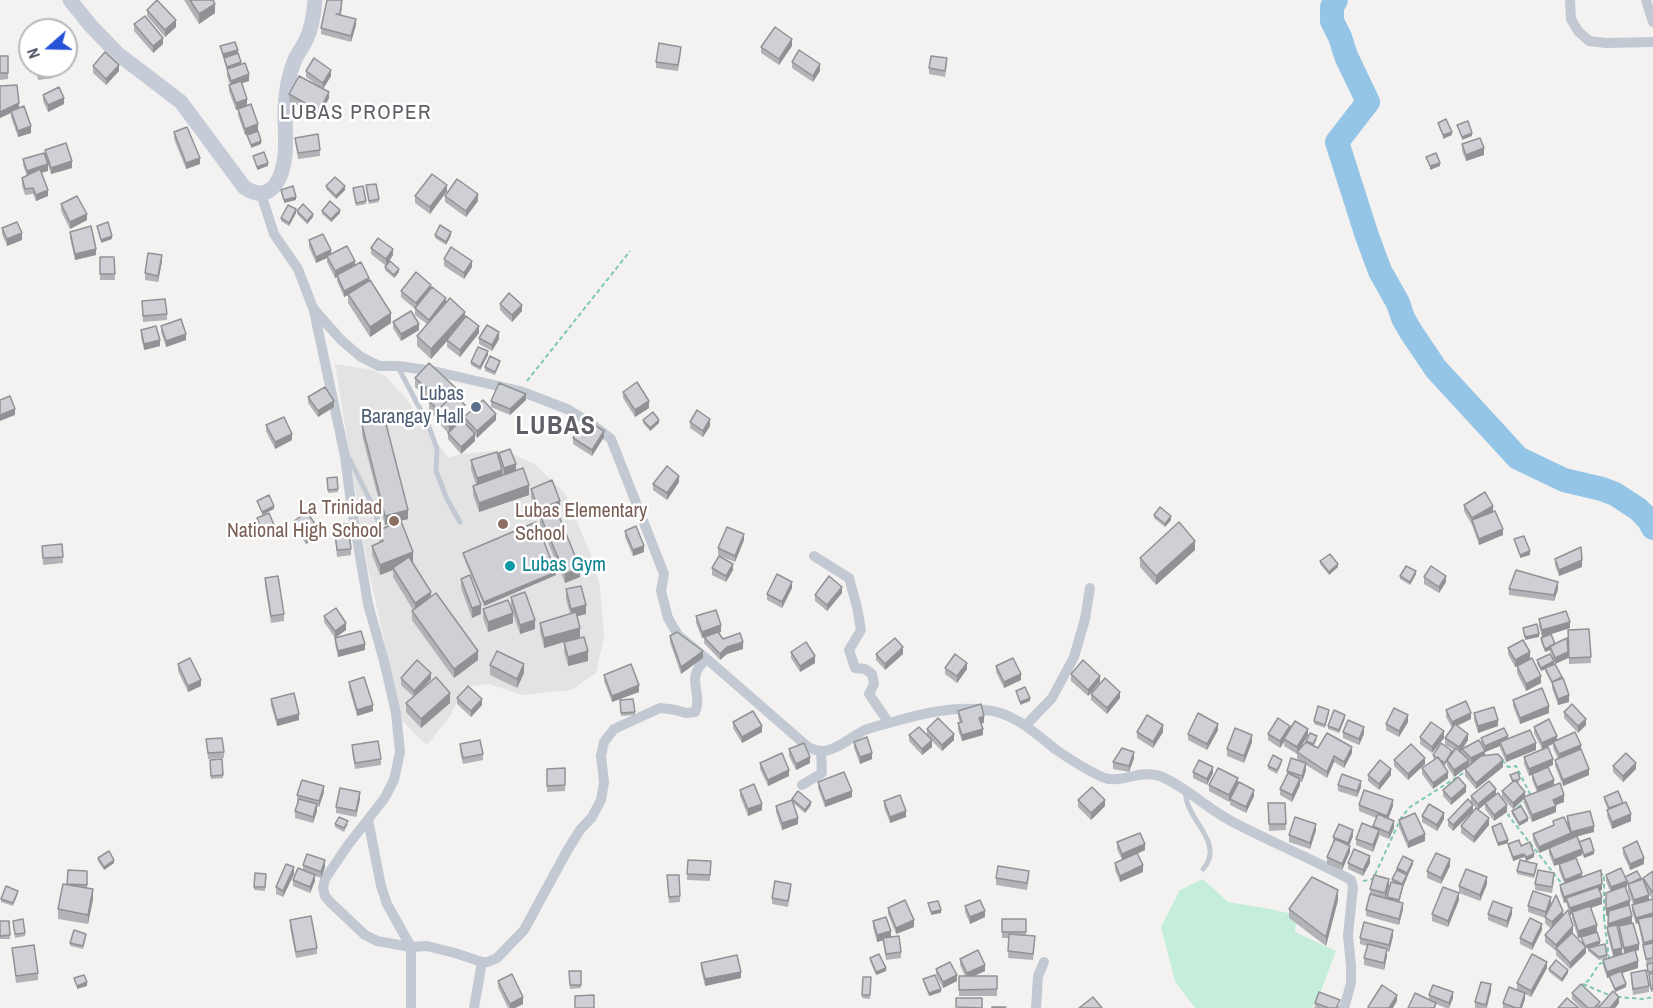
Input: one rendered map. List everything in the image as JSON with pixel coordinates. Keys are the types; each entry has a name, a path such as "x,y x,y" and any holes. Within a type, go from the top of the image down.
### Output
{"main road":[{"path":"70,0 118,54 181,102 244,187 261,194 269,191 276,183 284,163 285,98 293,64 307,38 314,14 315,0"}],"street":[{"path":"1570,0 1571,19 1578,31 1589,41 1635,44 1653,42"},
{"path":"1646,0 1653,22"},
{"path":"261,194 274,234 298,269 313,308 345,456 366,595 396,714 400,752 394,780 384,799 348,845 326,879 323,888 330,903 365,935 377,940 411,947 427,946 482,962 497,958 524,930 567,851 580,830 592,817 601,800 604,782 601,756 604,742 614,729 660,708 686,713 695,712 697,670 707,659"},
{"path":"313,308 341,340 361,357 379,366 398,366 467,378 520,391 567,409 589,422 610,439 664,574 661,591 668,618 678,635 808,747 821,751 834,748 864,730 929,712 968,708 998,711 1026,725 1058,750 1104,778 1120,779 1138,774 1160,777 1232,822 1349,879 1353,887 1348,935 1351,983 1344,1008"},
{"path":"814,556 849,578 861,630 849,650 855,668 865,669 872,674 874,684 869,694 890,723"},
{"path":"1026,725 1052,698 1074,657 1085,619 1090,588"},
{"path":"802,785 822,773 821,751"},
{"path":"368,819 381,886 387,904 411,947 411,1008"},
{"path":"474,1008 482,962"},
{"path":"1036,1008 1038,976 1044,962"}],"lane":[{"path":"398,366 428,424 437,449 436,471 447,499 460,522"},
{"path":"345,456 350,460 378,521"},
{"path":"1184,790 1188,807 1203,831 1210,850 1209,863 1203,869"}],"path":[{"path":"520,391 630,251"},
{"path":"1497,754 1508,767 1516,766 1531,796 1508,815 1564,888"},
{"path":"1352,882 1373,879 1401,818 1410,807 1470,768"},
{"path":"1575,992 1589,980 1599,964 1609,960 1604,918 1604,874 1594,878"},
{"path":"1604,918 1614,914"},
{"path":"1583,984 1608,996 1644,999 1653,997"}],"shaded area":[{"path":"335,364 373,370 385,376 404,396 448,458 461,454 504,450 534,464 565,493 591,555 600,587 604,637 596,673 571,690 522,695 489,684 464,687 450,716 427,745 402,721 367,563"}],"green space":[{"path":"1203,879 1228,902 1297,915 1295,932 1336,951 1312,1008 1195,1008 1175,981 1161,927 1180,890"}],"building":[{"path":"157,0 176,20 165,30 147,10"},
{"path":"190,0 213,0 215,4 199,14"},
{"path":"327,0 342,0 340,14 336,14 356,19 351,36 321,28"},
{"path":"145,16 163,38 153,46 134,24"},
{"path":"775,27 792,39 779,59 761,47"},
{"path":"235,42 238,50 223,54 220,46"},
{"path":"659,43 681,47 678,65 656,62"},
{"path":"799,50 820,64 813,76 792,62"},
{"path":"105,52 119,65 106,79 93,66"},
{"path":"238,53 241,62 227,67 224,58"},
{"path":"0,56 8,56 8,73 0,73"},
{"path":"931,56 947,58 945,71 929,68"},
{"path":"314,58 331,70 323,83 306,71"},
{"path":"245,63 249,74 231,81 227,69"},
{"path":"299,76 329,92 319,111 289,94"},
{"path":"241,81 247,99 236,103 229,85"},
{"path":"17,85 19,103 0,112 0,86"},
{"path":"59,87 64,98 48,105 43,95"},
{"path":"251,104 258,124 245,129 238,109"},
{"path":"24,106 31,126 18,131 11,111"},
{"path":"1446,119 1452,132 1443,135 1438,123"},
{"path":"1468,121 1472,133 1462,137 1457,125"},
{"path":"187,127 200,158 186,163 174,132"},
{"path":"258,131 261,141 251,145 247,135"},
{"path":"318,134 320,150 298,153 295,138"},
{"path":"1480,138 1484,148 1466,155 1462,144"},
{"path":"66,143 72,161 51,168 45,150"},
{"path":"264,152 268,163 257,167 253,156"},
{"path":"44,153 48,164 27,171 23,159"},
{"path":"1436,153 1440,163 1430,166 1426,157"},
{"path":"40,169 48,190 36,195 33,188 25,189 22,178"},
{"path":"432,174 447,185 430,207 415,196"},
{"path":"335,177 345,186 336,196 326,186"},
{"path":"457,179 478,194 466,211 445,196"},
{"path":"376,184 379,199 369,201 366,185"},
{"path":"293,186 296,197 284,200 281,190"},
{"path":"363,186 366,201 356,203 353,188"},
{"path":"77,196 87,214 70,222 61,204"},
{"path":"330,201 340,210 331,219 322,211"},
{"path":"303,204 313,214 307,221 297,211"},
{"path":"288,205 296,209 289,223 281,218"},
{"path":"17,222 22,233 7,239 2,228"},
{"path":"108,222 112,236 101,240 97,226"},
{"path":"440,225 451,232 446,242 435,235"},
{"path":"91,226 96,249 75,254 70,232"},
{"path":"323,234 331,250 316,257 309,240"},
{"path":"378,238 393,249 386,259 371,248"},
{"path":"347,246 355,261 335,271 327,256"},
{"path":"451,247 472,261 464,273 444,259"},
{"path":"148,253 162,255 158,276 145,273"},
{"path":"100,257 114,257 115,274 100,274"},
{"path":"390,261 399,269 394,275 385,267"},
{"path":"361,262 369,278 344,291 337,275"},
{"path":"416,272 431,285 416,303 401,291"},
{"path":"370,280 391,313 370,327 348,294"},
{"path":"432,287 446,298 429,320 415,308"},
{"path":"509,293 522,305 512,315 500,304"},
{"path":"450,298 465,312 431,349 417,336"},
{"path":"165,299 167,314 143,316 142,301"},
{"path":"411,311 419,324 401,334 393,322"},
{"path":"466,316 479,326 460,350 447,340"},
{"path":"181,319 186,334 166,341 161,326"},
{"path":"487,325 499,332 492,345 479,338"},
{"path":"156,326 160,340 144,344 141,330"},
{"path":"478,347 488,351 480,367 471,362"},
{"path":"490,356 500,361 495,372 485,367"},
{"path":"429,363 458,390 438,410 429,401 435,395 415,378"},
{"path":"637,382 649,401 635,410 623,392"},
{"path":"499,383 526,394 510,409 491,401"},
{"path":"325,387 334,401 318,411 308,397"},
{"path":"454,394 465,405 449,421 438,410"},
{"path":"10,396 15,409 0,415 0,400"},
{"path":"483,400 496,414 477,431 464,417"},
{"path":"697,410 710,419 703,431 690,422"},
{"path":"653,412 659,420 650,428 643,420"},
{"path":"284,417 292,434 275,442 266,425"},
{"path":"585,419 604,431 592,450 573,438"},
{"path":"385,420 408,510 385,516 362,425"},
{"path":"462,420 475,434 461,447 448,433"},
{"path":"510,449 516,464 504,468 499,453"},
{"path":"497,452 502,470 477,478 471,460"},
{"path":"667,466 679,476 667,493 653,484"},
{"path":"523,468 529,485 479,503 473,486"},
{"path":"337,477 338,489 328,490 327,478"},
{"path":"552,480 560,501 539,509 531,489"},
{"path":"1485,492 1493,506 1472,518 1464,505"},
{"path":"269,495 274,506 262,512 257,501"},
{"path":"1160,507 1171,516 1165,524 1154,515"},
{"path":"556,509 580,568 565,574 540,515"},
{"path":"1495,511 1503,529 1479,539 1472,520"},
{"path":"307,512 319,530 306,538 294,521"},
{"path":"269,513 274,525 262,530 257,518"},
{"path":"401,521 413,552 380,565 372,546 383,541 379,530"},
{"name":"Lubas Gym","path":"536,522 556,572 484,602 463,553"},
{"path":"1179,522 1195,541 1156,576 1140,558"},
{"path":"348,524 351,549 337,550 334,525"},
{"path":"636,526 644,546 633,550 625,531"},
{"path":"727,527 744,534 735,556 718,548"},
{"path":"1524,536 1530,551 1520,555 1514,539"},
{"path":"62,544 63,557 43,558 42,546"},
{"path":"1581,547 1582,560 1559,570 1555,559"},
{"path":"1330,554 1338,564 1329,572 1320,561"},
{"path":"719,556 733,564 726,576 712,568"},
{"path":"409,557 431,592 415,603 393,568"},
{"path":"1406,566 1416,571 1410,582 1400,576"},
{"path":"1431,566 1446,576 1439,587 1424,577"},
{"path":"1516,570 1558,582 1554,595 1509,589"},
{"path":"777,574 792,582 782,602 767,594"},
{"path":"470,575 481,605 472,608 461,579"},
{"path":"278,576 284,614 271,616 265,578"},
{"path":"829,576 842,587 827,605 815,595"},
{"path":"581,586 586,605 571,609 566,589"},
{"path":"525,592 535,620 520,625 511,597"},
{"path":"436,593 478,651 454,669 412,611"},
{"path":"508,600 513,613 488,622 483,609"},
{"path":"336,608 346,623 335,631 324,616"},
{"path":"716,610 721,625 702,632 696,616"},
{"path":"1566,611 1570,622 1542,630 1539,619"},
{"path":"576,612 580,628 544,638 540,623"},
{"path":"1537,624 1539,634 1525,637 1523,628"},
{"path":"1589,629 1591,657 1569,658 1568,630"},
{"path":"361,631 365,644 338,651 335,638"},
{"path":"677,632 703,651 681,667 670,636"},
{"path":"718,632 723,639 740,633 743,642 727,647 720,654 704,637"},
{"path":"1551,634 1555,644 1545,649 1541,638"},
{"path":"584,637 588,651 568,657 564,642"},
{"path":"895,638 903,647 885,664 876,654"},
{"path":"1567,638 1568,652 1555,658 1550,646"},
{"path":"1523,640 1530,652 1515,660 1508,648"},
{"path":"806,642 815,656 800,666 791,652"},
{"path":"497,651 524,664 517,679 490,665"},
{"path":"955,654 967,663 957,676 945,668"},
{"path":"1550,654 1554,661 1541,668 1537,660"},
{"path":"190,658 201,680 188,686 178,664"},
{"path":"1013,658 1021,674 1004,682 996,666"},
{"path":"1532,658 1541,676 1526,684 1517,666"},
{"path":"417,660 431,673 414,691 401,678"},
{"path":"1083,660 1100,676 1088,690 1071,674"},
{"path":"631,664 639,685 612,696 604,675"},
{"path":"1555,664 1562,677 1552,682 1545,668"},
{"path":"364,677 373,705 357,710 349,682"},
{"path":"436,677 450,693 421,719 406,703"},
{"path":"1105,678 1120,692 1107,708 1091,694"},
{"path":"1563,678 1569,695 1558,699 1552,682"},
{"path":"468,686 482,699 471,711 457,698"},
{"path":"1025,687 1030,698 1020,702 1016,691"},
{"path":"1542,688 1549,706 1520,718 1513,700"},
{"path":"294,693 299,714 277,720 271,699"},
{"path":"633,699 635,712 621,713 620,700"},
{"path":"1466,701 1471,713 1452,722 1446,710"},
{"path":"981,704 984,716 979,718 983,729 962,735 958,723 962,722 958,711"},
{"path":"1572,704 1586,719 1578,726 1564,712"},
{"path":"1318,706 1329,710 1325,725 1314,721"},
{"path":"1494,707 1498,720 1478,726 1474,713"},
{"path":"1394,708 1408,715 1399,731 1386,724"},
{"path":"1334,710 1345,715 1339,730 1328,726"},
{"path":"753,711 762,726 742,737 733,722"},
{"path":"1198,713 1218,724 1207,744 1188,734"},
{"path":"1147,715 1163,725 1153,742 1137,732"},
{"path":"938,718 954,734 942,745 927,729"},
{"path":"1278,718 1290,726 1280,741 1268,734"},
{"path":"1549,719 1557,736 1542,743 1534,727"},
{"path":"1348,720 1364,727 1359,739 1343,732"},
{"path":"1295,721 1308,729 1297,747 1284,739"},
{"path":"1431,722 1444,731 1432,747 1420,737"},
{"path":"1455,724 1468,734 1459,747 1445,738"},
{"path":"919,727 932,740 922,749 909,735"},
{"path":"1235,728 1252,735 1244,756 1227,749"},
{"path":"1504,728 1508,736 1485,746 1481,738"},
{"path":"1530,730 1536,743 1506,756 1500,742"},
{"path":"1575,732 1581,745 1559,754 1553,742"},
{"path":"1310,733 1317,736 1313,744 1306,741"},
{"path":"1327,733 1352,747 1344,762 1334,756 1327,772 1297,752 1306,742 1318,748"},
{"path":"867,737 872,753 860,757 854,742"},
{"path":"222,738 224,752 208,753 206,739"},
{"path":"480,740 483,754 463,758 460,744"},
{"path":"1479,740 1485,751 1471,758 1462,749"},
{"path":"378,741 381,759 355,763 352,745"},
{"path":"804,743 810,757 796,764 789,749"},
{"path":"1441,743 1452,751 1445,763 1433,755"},
{"path":"1411,744 1425,758 1408,774 1394,760"},
{"path":"1548,747 1553,759 1529,769 1524,757"},
{"path":"1122,748 1134,752 1129,766 1113,762"},
{"path":"1456,748 1469,760 1454,770 1447,760"},
{"path":"1581,749 1589,769 1563,780 1555,760"},
{"path":"782,753 789,770 768,780 760,763"},
{"path":"1626,753 1636,763 1623,776 1613,766"},
{"path":"1498,754 1503,760 1476,783 1465,769 1481,756"},
{"path":"1273,755 1282,760 1277,770 1268,766"},
{"path":"1438,757 1448,772 1433,783 1422,768"},
{"path":"1291,758 1306,763 1302,776 1287,771"},
{"path":"222,759 223,775 211,776 210,760"},
{"path":"1199,760 1213,767 1207,779 1193,772"},
{"path":"1380,760 1391,769 1379,784 1368,775"},
{"path":"1548,767 1554,780 1537,787 1532,774"},
{"path":"565,768 565,785 547,786 547,769"},
{"path":"1218,768 1238,778 1229,795 1209,785"},
{"path":"844,772 852,791 825,801 818,782"},
{"path":"1518,772 1520,779 1513,781 1510,775"},
{"path":"1288,773 1300,779 1292,795 1280,789"},
{"path":"1342,774 1361,781 1357,791 1338,785"},
{"path":"1458,777 1466,786 1451,799 1443,790"},
{"path":"302,780 324,786 319,801 297,795"},
{"path":"1515,780 1525,792 1513,803 1502,791"},
{"path":"1489,781 1496,789 1478,804 1471,796"},
{"path":"1239,782 1254,790 1246,807 1230,799"},
{"path":"1560,783 1564,795 1553,800 1556,806 1532,815 1524,797"},
{"path":"754,784 762,804 748,809 740,790"},
{"path":"1092,787 1105,800 1091,813 1078,800"},
{"path":"340,788 360,792 356,811 336,807"},
{"path":"1364,790 1393,800 1387,816 1359,805"},
{"path":"798,791 811,802 805,810 792,799"},
{"path":"1618,791 1623,803 1609,808 1604,797"},
{"path":"1498,793 1507,805 1494,815 1485,803"},
{"path":"900,795 906,811 890,817 884,801"},
{"path":"299,799 317,804 313,817 295,811"},
{"path":"1468,799 1473,805 1453,825 1448,820"},
{"path":"792,800 798,818 782,823 776,806"},
{"path":"1626,802 1631,814 1612,822 1607,810"},
{"path":"1268,803 1285,803 1286,824 1269,824"},
{"path":"1429,804 1444,813 1437,825 1422,816"},
{"path":"1521,806 1528,818 1519,823 1512,811"},
{"path":"1476,808 1489,818 1474,837 1461,826"},
{"path":"1590,811 1594,826 1571,832 1567,816"},
{"path":"1415,813 1425,834 1408,842 1399,820"},
{"path":"1378,814 1394,821 1389,833 1373,826"},
{"path":"339,817 348,821 344,828 335,824"},
{"path":"1295,817 1316,824 1310,843 1289,835"},
{"path":"1564,817 1571,833 1539,847 1533,834 1554,825 1553,821"},
{"path":"1362,823 1379,830 1373,845 1356,839"},
{"path":"1501,823 1508,840 1498,843 1492,827"},
{"path":"1339,824 1353,830 1348,843 1333,837"},
{"path":"1140,833 1145,844 1122,854 1117,842"},
{"path":"1577,836 1582,849 1554,860 1549,848"},
{"path":"1590,838 1594,851 1584,855 1579,842"},
{"path":"1335,839 1350,846 1342,864 1327,857"},
{"path":"1519,840 1521,846 1530,842 1534,854 1526,857 1524,854 1513,857 1508,844"},
{"path":"1637,841 1644,858 1630,864 1623,848"},
{"path":"1354,849 1370,856 1363,870 1348,863"},
{"path":"109,851 114,860 104,867 98,858"},
{"path":"1137,853 1143,865 1120,876 1115,863"},
{"path":"1436,853 1450,859 1441,878 1427,871"},
{"path":"307,854 325,860 321,872 303,865"},
{"path":"1403,856 1413,861 1407,873 1397,868"},
{"path":"1576,858 1582,873 1565,880 1559,864"},
{"path":"688,860 711,861 710,875 687,874"},
{"path":"1520,860 1537,864 1534,875 1517,871"},
{"path":"286,864 294,867 283,891 276,887"},
{"path":"998,866 1029,871 1027,883 996,878"},
{"path":"298,868 315,875 310,887 293,880"},
{"path":"1621,868 1627,881 1611,887 1606,875"},
{"path":"1466,869 1487,877 1480,895 1459,886"},
{"path":"68,870 87,871 87,885 67,884"},
{"path":"1397,870 1407,875 1402,884 1392,879"},
{"path":"1538,870 1554,873 1552,887 1535,884"},
{"path":"1601,870 1602,884 1564,897 1560,885"},
{"path":"1637,871 1641,878 1629,884 1625,877"},
{"path":"1653,871 1653,893 1643,878"},
{"path":"255,873 266,874 265,887 254,887"},
{"path":"667,875 679,875 680,896 669,897"},
{"path":"1374,875 1389,879 1385,893 1370,889"},
{"path":"1312,877 1338,890 1326,937 1289,909"},
{"path":"1643,879 1649,895 1634,900 1628,884"},
{"path":"775,881 791,884 788,901 772,898"},
{"path":"1391,882 1403,885 1399,900 1387,897"},
{"path":"63,884 93,889 88,915 58,909"},
{"path":"6,886 18,891 13,903 1,899"},
{"path":"1625,886 1630,900 1606,909 1606,893"},
{"path":"1443,887 1459,893 1448,921 1432,914"},
{"path":"1598,887 1602,897 1570,908 1566,898"},
{"path":"1533,891 1551,897 1546,912 1528,906"},
{"path":"1370,894 1403,903 1399,919 1366,910"},
{"path":"1556,895 1563,911 1552,922 1545,917"},
{"path":"1653,899 1653,913 1636,918 1632,905"},
{"path":"905,900 914,920 896,928 888,908"},
{"path":"980,900 985,911 970,917 965,906"},
{"path":"938,901 941,910 931,912 928,903"},
{"path":"1493,901 1512,908 1507,921 1488,914"},
{"path":"1629,905 1632,916 1608,924 1609,911"},
{"path":"1590,906 1597,925 1578,931 1572,912"},
{"path":"1568,910 1573,926 1556,945 1545,935"},
{"path":"311,916 317,948 296,952 290,920"},
{"path":"1653,916 1653,940 1644,943 1638,919"},
{"path":"886,917 891,931 877,935 873,921"},
{"path":"1530,918 1542,924 1532,944 1520,938"},
{"path":"23,919 25,933 15,934 13,921"},
{"path":"1002,919 1026,919 1026,932 1002,932"},
{"path":"0,921 9,921 10,935 0,936"},
{"path":"1364,922 1393,930 1389,945 1360,938"},
{"path":"1633,923 1639,944 1624,948 1619,926"},
{"path":"1617,925 1622,948 1613,950 1607,927"},
{"path":"74,930 86,934 83,946 70,943"},
{"path":"1597,932 1600,941 1585,946 1581,937"},
{"path":"1572,933 1586,947 1570,963 1556,948"},
{"path":"1009,934 1035,936 1033,954 1008,951"},
{"path":"899,936 901,952 886,954 883,938"},
{"path":"1653,943 1653,958 1646,959 1643,945"},
{"path":"1368,944 1387,949 1384,963 1364,958"},
{"path":"1605,944 1607,955 1599,957 1588,948"},
{"path":"34,945 38,973 16,976 12,948"},
{"path":"978,950 985,965 967,973 960,959"},
{"path":"1635,950 1638,961 1607,972 1603,960"},
{"path":"879,954 886,968 876,972 870,958"},
{"path":"1532,954 1547,962 1531,991 1517,983"},
{"path":"737,955 741,972 705,979 701,963"},
{"path":"1556,960 1568,970 1562,979 1549,969"},
{"path":"950,962 957,975 943,982 936,969"},
{"path":"1653,963 1653,971 1648,972 1647,964"},
{"path":"1646,970 1649,986 1633,989 1631,973"},
{"path":"569,971 581,971 581,985 570,985"},
{"path":"1621,971 1626,984 1615,989 1609,976"},
{"path":"1653,973 1653,989 1651,989 1649,974"},
{"path":"512,974 523,997 510,1004 498,981"},
{"path":"84,975 87,982 77,986 74,978"},
{"path":"935,975 941,989 929,993 923,979"},
{"path":"959,976 997,976 997,989 959,990"},
{"path":"863,977 871,977 870,995 862,995"},
{"path":"1481,982 1491,984 1486,1005 1475,1002"},
{"path":"1581,984 1600,1002 1594,1008 1588,1008 1572,993"},
{"path":"1382,985 1397,995 1389,1008 1369,1008 1368,1007"},
{"path":"1433,985 1453,992 1449,1003 1429,995"},
{"path":"1509,987 1525,993 1520,1008 1503,1003"},
{"path":"1613,991 1619,997 1610,1008 1598,1008"},
{"path":"1319,992 1340,1000 1336,1008 1315,1003"},
{"path":"1415,993 1436,1003 1434,1008 1408,1008"},
{"path":"594,995 594,1008 575,1008 575,996"},
{"path":"1093,997 1102,1008 1079,1008"},
{"path":"956,998 982,998 982,1008 956,1007"},
{"path":"1567,998 1579,1008 1558,1008"}],"waterway":[{"path":"1336,0 1332,7 1332,21 1368,102 1337,142 1380,271 1411,332 1436,369 1518,458 1564,480 1615,494 1638,509 1653,528"}],"place":[{"name":"Lubas Barangay Hall","path":"476,407"},
{"name":"La Trinidad National High School","path":"394,521"},
{"name":"Lubas Elementary School","path":"503,524"},
{"name":"Lubas Gym","path":"510,566"}],"district":[{"name":"LUBAS PROPER","path":"356,113"},
{"name":"LUBAS","path":"556,427"}]}
